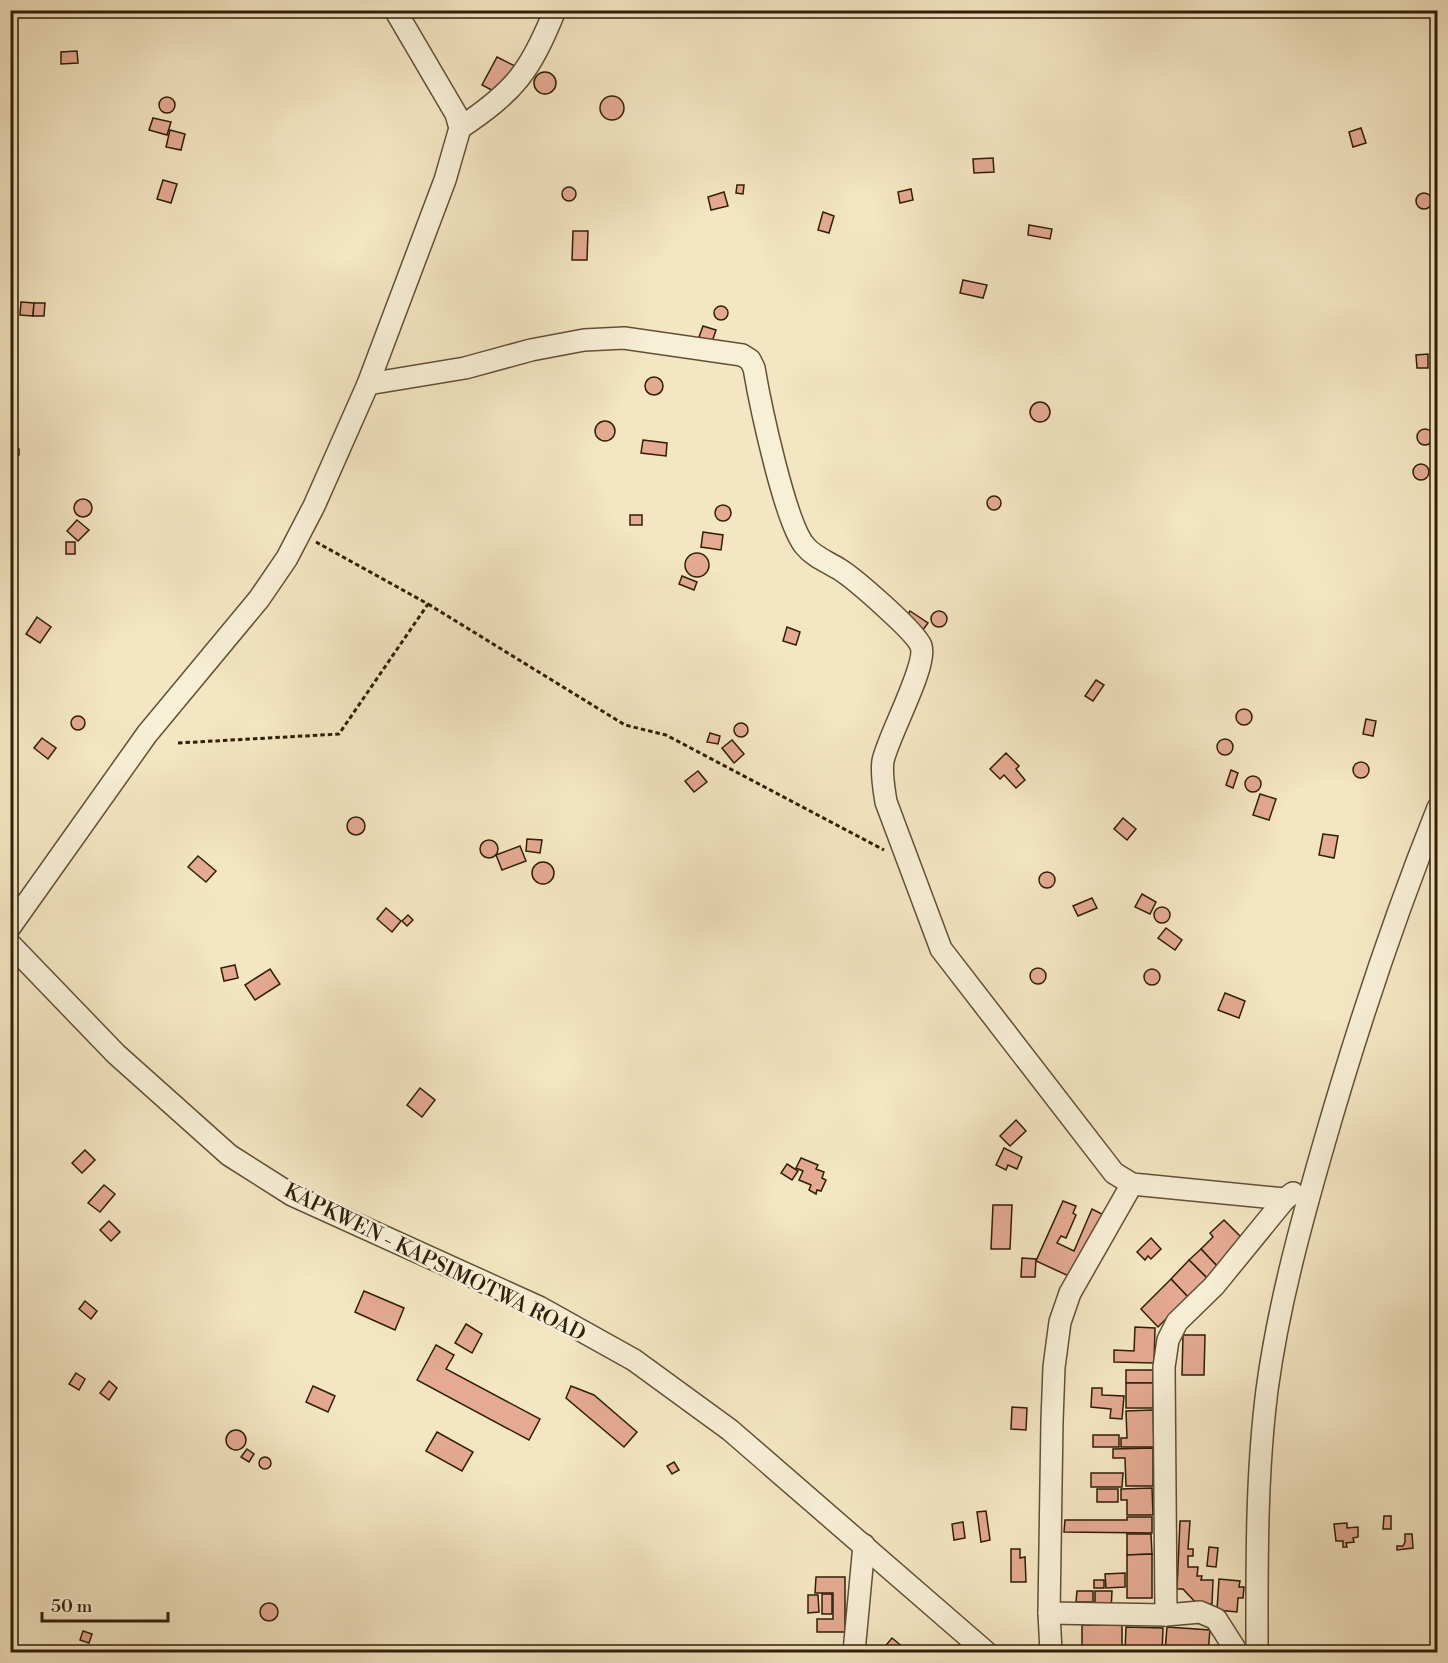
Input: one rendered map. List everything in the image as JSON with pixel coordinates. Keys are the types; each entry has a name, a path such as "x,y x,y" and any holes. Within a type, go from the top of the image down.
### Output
{"street":[{"path":"10,927 147,734 258,599 287,558 314,506 368,384 445,180 460,128 456,114 394,10"},
{"path":"460,128 506,95 523,75 535,56 555,10"},
{"path":"368,384 465,368 531,350 584,340 624,338 712,349 750,360 754,368 795,530 804,545 856,583 918,638 923,649 918,669 883,761 886,802 941,949 1114,1173 1131,1184 1285,1198"},
{"path":"1257,1653 1257,1489 1267,1390 1279,1317 1312,1183 1357,1025 1396,914 1437,808"},
{"name":"KAPKWEN - KAPSIMOTWA ROAD","path":"10,944 116,1054 229,1155 292,1195 539,1307 634,1360 730,1430 986,1653"},
{"path":"1166,1615 1164,1367 1168,1340 1177,1322 1214,1286 1285,1198 1312,1183"},
{"path":"1051,1653 1049,1613 1054,1378 1060,1322 1070,1293 1131,1184"},
{"path":"854,1653 864,1545"},
{"path":"1049,1613 1166,1615 1200,1612 1216,1619 1238,1653"}],"path":[{"path":"314,541 428,604 625,725 666,735 909,863"},
{"path":"178,743 339,734 428,604"}],"building":[{"path":"77,51 78,63 61,64 61,52"},
{"path":"497,57 515,66 499,94 482,85"},
{"path":"545,72 555,79 556,83 549,93 545,94 535,87 534,83 541,73"},
{"path":"612,96 621,99 624,108 621,117 612,120 603,117 600,108 603,99"},
{"path":"164,97 170,97 175,105 173,111 164,113 159,108 159,102"},
{"path":"153,118 171,122 167,135 149,130"},
{"path":"1361,128 1366,143 1353,147 1349,132"},
{"path":"170,130 185,134 181,150 166,147"},
{"path":"993,158 994,172 974,173 973,159"},
{"path":"163,180 177,184 171,203 157,199"},
{"path":"737,185 744,185 743,194 736,193"},
{"path":"566,187 572,187 576,194 572,201 566,201 562,197 562,191"},
{"path":"911,189 913,200 900,203 898,192"},
{"path":"724,192 728,206 711,210 708,197"},
{"path":"1421,193 1427,193 1432,201 1430,207 1421,209 1416,204 1416,198"},
{"path":"823,212 834,216 829,233 818,230"},
{"path":"1029,225 1052,229 1050,239 1028,235"},
{"path":"573,231 588,231 587,260 572,260"},
{"path":"963,280 987,285 983,298 960,293"},
{"path":"21,302 34,303 33,316 20,315"},
{"path":"34,303 45,303 44,316 33,316"},
{"path":"718,306 724,306 728,313 724,320 718,320 714,316 714,310"},
{"path":"703,326 716,330 712,342 699,337"},
{"path":"1428,354 1428,368 1417,368 1416,355"},
{"path":"654,377 660,380 663,386 660,392 654,395 648,392 645,386 648,380"},
{"path":"1040,402 1047,405 1050,412 1047,419 1040,422 1033,419 1030,412 1033,405"},
{"path":"605,421 612,424 615,431 612,438 605,441 598,438 595,431 598,424"},
{"path":"1422,429 1428,429 1433,437 1431,443 1422,445 1417,440 1417,434"},
{"path":"643,440 667,443 666,456 641,453"},
{"path":"11,443 19,449 19,455 13,460"},
{"path":"1418,464 1424,464 1429,472 1427,478 1418,480 1413,475 1413,469"},
{"path":"991,496 997,496 1001,503 997,510 991,510 987,506 987,500"},
{"path":"83,499 89,502 92,508 89,514 83,517 77,514 74,508 77,502"},
{"path":"720,505 726,505 731,513 729,519 720,521 715,516 715,510"},
{"path":"630,515 642,515 642,525 630,525"},
{"path":"77,520 89,530 78,541 67,531"},
{"path":"703,532 723,535 721,550 701,547"},
{"path":"66,542 75,542 75,554 66,554"},
{"path":"697,553 702,554 708,560 708,570 702,576 697,577 692,576 686,570 685,565 686,560 692,554"},
{"path":"682,576 697,582 694,590 679,584"},
{"path":"910,611 928,623 920,634 903,622"},
{"path":"936,611 942,611 947,619 945,625 936,627 931,622 931,616"},
{"path":"37,617 51,627 40,643 26,634"},
{"path":"787,627 800,632 796,645 783,641"},
{"path":"1096,680 1104,685 1093,701 1085,696"},
{"path":"1241,709 1247,709 1252,717 1250,723 1241,725 1236,720 1236,714"},
{"path":"75,716 81,716 85,723 81,730 75,730 71,726 71,720"},
{"path":"1366,719 1376,721 1373,736 1363,734"},
{"path":"738,723 744,723 748,730 744,737 738,737 734,733 734,727"},
{"path":"710,733 720,736 718,744 707,742"},
{"path":"42,738 56,748 48,759 34,748"},
{"path":"1222,739 1228,739 1233,747 1231,753 1222,755 1217,750 1217,744"},
{"path":"732,740 744,754 734,763 722,748"},
{"path":"1006,753 1019,766 1016,769 1025,780 1016,788 1004,775 1000,779 990,769"},
{"path":"1358,762 1364,762 1369,770 1367,776 1358,778 1353,773 1353,767"},
{"path":"1231,770 1238,773 1233,788 1226,785"},
{"path":"698,771 707,782 694,792 685,781"},
{"path":"1250,776 1256,776 1261,784 1259,790 1250,792 1245,787 1245,781"},
{"path":"1260,794 1276,799 1269,820 1253,815"},
{"path":"356,817 362,820 365,826 362,832 356,835 350,832 347,826 350,820"},
{"path":"1123,818 1136,829 1127,840 1114,829"},
{"path":"1323,834 1338,836 1334,858 1319,855"},
{"path":"527,839 542,840 540,853 526,851"},
{"path":"489,840 495,843 498,849 495,855 489,858 483,855 480,849 483,843"},
{"path":"520,846 526,861 502,870 496,855"},
{"path":"198,856 216,871 206,882 188,867"},
{"path":"543,862 553,869 554,873 547,883 543,884 533,877 532,873 539,863"},
{"path":"1044,872 1050,872 1055,880 1053,886 1044,888 1039,883 1039,877"},
{"path":"1142,894 1156,902 1150,914 1135,907"},
{"path":"1092,898 1097,908 1078,916 1073,906"},
{"path":"1159,907 1165,907 1170,915 1168,921 1159,923 1154,918 1154,912"},
{"path":"386,908 401,921 392,932 377,919"},
{"path":"408,915 413,920 407,926 402,921"},
{"path":"1166,928 1182,940 1175,950 1158,938"},
{"path":"235,965 238,978 224,981 221,968"},
{"path":"1035,968 1041,968 1046,976 1044,982 1035,984 1030,979 1030,973"},
{"path":"270,969 280,984 255,1000 245,985"},
{"path":"1149,969 1155,969 1160,977 1158,983 1149,985 1144,980 1144,974"},
{"path":"1225,993 1245,1001 1239,1018 1218,1010"},
{"path":"420,1088 435,1100 422,1117 407,1105"},
{"path":"1016,1120 1026,1131 1010,1146 1000,1136"},
{"path":"1004,1148 1022,1157 1017,1169 1008,1165 1006,1170 996,1165"},
{"path":"85,1150 95,1160 82,1173 72,1163"},
{"path":"801,1158 818,1165 816,1169 824,1172 822,1178 826,1180 821,1191 817,1190 816,1194 809,1190 811,1185 799,1180 803,1171 796,1168"},
{"path":"787,1164 798,1171 792,1180 781,1173"},
{"path":"104,1185 115,1194 100,1212 88,1203"},
{"path":"1063,1201 1076,1206 1073,1213 1076,1215 1066,1238 1061,1236 1057,1243 1074,1251 1092,1209 1104,1215 1071,1277 1036,1261"},
{"path":"993,1205 1012,1205 1010,1249 991,1249"},
{"path":"1224,1220 1244,1240 1218,1267 1201,1249 1213,1237 1210,1233"},
{"path":"109,1221 120,1232 111,1241 100,1230"},
{"path":"1151,1238 1161,1249 1151,1259 1148,1256 1145,1260 1137,1252"},
{"path":"1201,1249 1218,1267 1207,1278 1189,1260"},
{"path":"1022,1258 1036,1259 1035,1277 1021,1277"},
{"path":"1189,1260 1207,1278 1188,1297 1171,1279"},
{"path":"1171,1279 1188,1297 1158,1327 1141,1309"},
{"path":"364,1291 404,1308 395,1330 355,1312"},
{"path":"85,1301 97,1311 91,1319 79,1309"},
{"path":"466,1324 482,1334 472,1353 455,1343"},
{"path":"1135,1327 1155,1328 1154,1363 1114,1362 1114,1350 1134,1351"},
{"path":"1183,1335 1205,1335 1204,1375 1182,1375"},
{"path":"436,1345 454,1355 446,1369 540,1419 529,1440 417,1380"},
{"path":"1126,1370 1153,1370 1153,1383 1126,1383"},
{"path":"76,1373 85,1379 79,1390 69,1384"},
{"path":"109,1381 117,1388 109,1400 100,1393"},
{"path":"1126,1383 1153,1383 1153,1408 1126,1408"},
{"path":"313,1386 335,1396 328,1412 306,1402"},
{"path":"571,1386 594,1395 637,1432 624,1447 566,1398"},
{"path":"1092,1388 1102,1388 1102,1395 1124,1396 1122,1419 1110,1418 1111,1409 1091,1407"},
{"path":"1012,1407 1027,1408 1026,1430 1011,1429"},
{"path":"1153,1410 1154,1447 1121,1447 1121,1438 1127,1438 1126,1411"},
{"path":"232,1430 240,1430 246,1436 246,1444 240,1450 232,1450 226,1444 226,1436"},
{"path":"437,1432 473,1452 462,1471 426,1451"},
{"path":"1093,1435 1119,1435 1119,1447 1093,1447"},
{"path":"1153,1448 1153,1486 1126,1486 1125,1458 1113,1458 1113,1449"},
{"path":"247,1449 254,1454 249,1462 241,1457"},
{"path":"265,1457 271,1463 265,1469 259,1463"},
{"path":"674,1462 679,1470 672,1474 667,1466"},
{"path":"1091,1473 1123,1473 1122,1487 1091,1487"},
{"path":"1152,1488 1153,1515 1127,1515 1127,1500 1121,1500 1121,1489"},
{"path":"1097,1489 1118,1489 1118,1502 1097,1502"},
{"path":"986,1511 990,1540 981,1542 977,1512"},
{"path":"1384,1516 1391,1516 1391,1529 1383,1529"},
{"path":"1127,1517 1152,1517 1152,1533 1064,1532 1065,1520 1127,1520"},
{"path":"1180,1521 1190,1521 1188,1549 1193,1549 1193,1556 1188,1556 1188,1567 1198,1567 1197,1576 1202,1576 1201,1580 1213,1580 1212,1604 1196,1603 1183,1589 1177,1589"},
{"path":"963,1522 965,1538 954,1540 952,1524"},
{"path":"1347,1523 1347,1528 1358,1527 1358,1537 1353,1538 1354,1542 1346,1543 1347,1547 1343,1547 1343,1541 1336,1541 1334,1524"},
{"path":"1127,1534 1151,1534 1152,1554 1127,1555"},
{"path":"1405,1534 1412,1534 1413,1548 1397,1550 1397,1546 1403,1546 1405,1542"},
{"path":"1209,1547 1218,1548 1216,1567 1207,1566"},
{"path":"1011,1549 1020,1549 1020,1558 1025,1557 1026,1582 1011,1582"},
{"path":"1152,1554 1152,1598 1127,1598 1127,1555"},
{"path":"1125,1573 1125,1587 1106,1588 1105,1574"},
{"path":"816,1577 845,1577 845,1632 817,1632 817,1619 833,1619 833,1593 815,1593"},
{"path":"1219,1579 1240,1581 1239,1587 1244,1587 1243,1598 1238,1598 1237,1612 1217,1610"},
{"path":"1094,1580 1104,1580 1104,1588 1094,1588"},
{"path":"1077,1591 1093,1591 1093,1602 1076,1602"},
{"path":"1095,1591 1112,1591 1111,1611 1095,1611"},
{"path":"822,1594 832,1594 832,1614 822,1614"},
{"path":"808,1595 818,1595 819,1612 808,1613"},
{"path":"269,1603 275,1606 278,1612 275,1618 269,1621 263,1618 260,1612 263,1606"},
{"path":"1082,1625 1122,1625 1122,1652 1101,1648 1101,1652 1082,1652"},
{"path":"1126,1627 1163,1628 1162,1652 1125,1652"},
{"path":"1167,1627 1210,1630 1208,1652 1165,1651"},
{"path":"83,1631 92,1634 89,1643 80,1640"},
{"path":"892,1638 909,1652 882,1650"}]}
